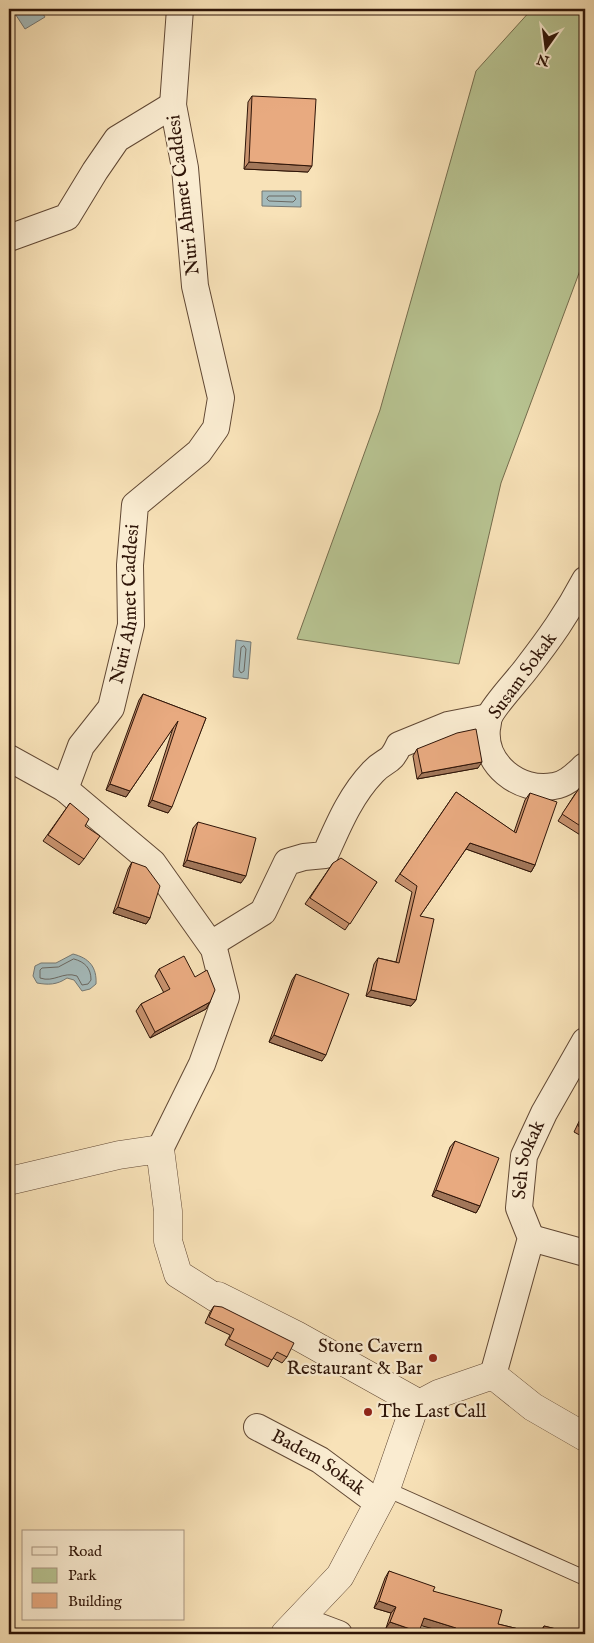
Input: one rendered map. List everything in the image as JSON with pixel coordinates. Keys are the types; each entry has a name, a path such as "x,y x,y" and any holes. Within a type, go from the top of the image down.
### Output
{"street":[{"name":"Nuri Ahmet Caddesi","path":"65,789 81,746 111,708 116,690 131,625 130,565 135,505 199,452 216,428 221,398 195,286 185,168 174,105 180,9"},
{"path":"9,238 67,217 117,139 174,105"},
{"name":"Susam Sokak","path":"585,580 560,625 489,717 486,737 488,749 494,762 505,774 536,787 553,786 567,782 585,766"},
{"path":"211,944 263,912 287,862 304,857 324,855 348,805 374,771 393,758 398,744 448,725 489,717"},
{"path":"9,758 65,789 153,864 214,949 226,997 202,1064 160,1149 168,1211 168,1240 178,1274 216,1298 218,1296 296,1335 416,1402 423,1402 438,1394 493,1375"},
{"name":"Seh Sokak","path":"531,1238 519,1208 524,1156 544,1113 585,1041"},
{"path":"9,1181 119,1155 160,1149"},
{"path":"493,1375 531,1238 585,1253"},
{"path":"493,1375 533,1407 585,1437"},
{"path":"292,1626 340,1576 382,1496 416,1402"},
{"name":"Badem Sokak","path":"257,1427 320,1460 382,1496"},
{"path":"292,1626 339,1634"}],"lane":[{"path":"382,1496 585,1578"}],"green space":[{"path":"532,9 585,9 585,257 501,483 459,664 297,639 380,410 476,71"}],"water":[{"path":"12,9 40,9 45,17 25,29"},
{"path":"262,191 301,191 301,207 262,206"},
{"path":"236,640 251,642 248,679 233,677"},
{"path":"73,954 88,961 93,968 96,984 90,989 82,991 74,980 67,978 52,984 37,983 33,976 35,966 41,963 56,963"}],"building":[{"path":"252,96 316,99 312,166 249,162"},
{"path":"143,694 206,718 172,807 152,800 178,721 130,791 110,784"},
{"path":"476,729 482,762 422,773 417,749 457,733"},
{"path":"585,783 585,829 562,814 580,787"},
{"path":"456,792 516,833 530,793 557,802 535,865 470,843 420,916 434,919 416,1000 371,990 378,958 399,963 417,886 400,874"},
{"path":"70,803 89,819 85,826 100,836 84,859 48,835"},
{"path":"198,822 256,838 246,876 187,860"},
{"path":"341,858 377,882 350,924 310,898 333,863"},
{"path":"132,862 146,867 160,886 150,918 118,907"},
{"path":"184,956 195,977 207,970 215,990 210,1002 155,1032 141,1004 170,989 159,969"},
{"path":"296,974 349,994 326,1055 274,1035"},
{"path":"585,1112 585,1129 578,1126"},
{"path":"455,1141 499,1158 480,1206 436,1190"},
{"path":"214,1306 222,1307 294,1343 287,1357 277,1352 272,1360 229,1339 234,1329 209,1317"},
{"path":"389,1571 435,1587 433,1591 502,1610 498,1624 539,1634 464,1634 455,1632 456,1628 424,1618 419,1632 390,1622 396,1607 379,1601"},
{"path":"544,1626 576,1634 542,1634"}],"place":[{"name":"Stone Cavern Restaurant & Bar","path":"433,1358"},
{"name":"The Last Call","path":"368,1412"}]}
